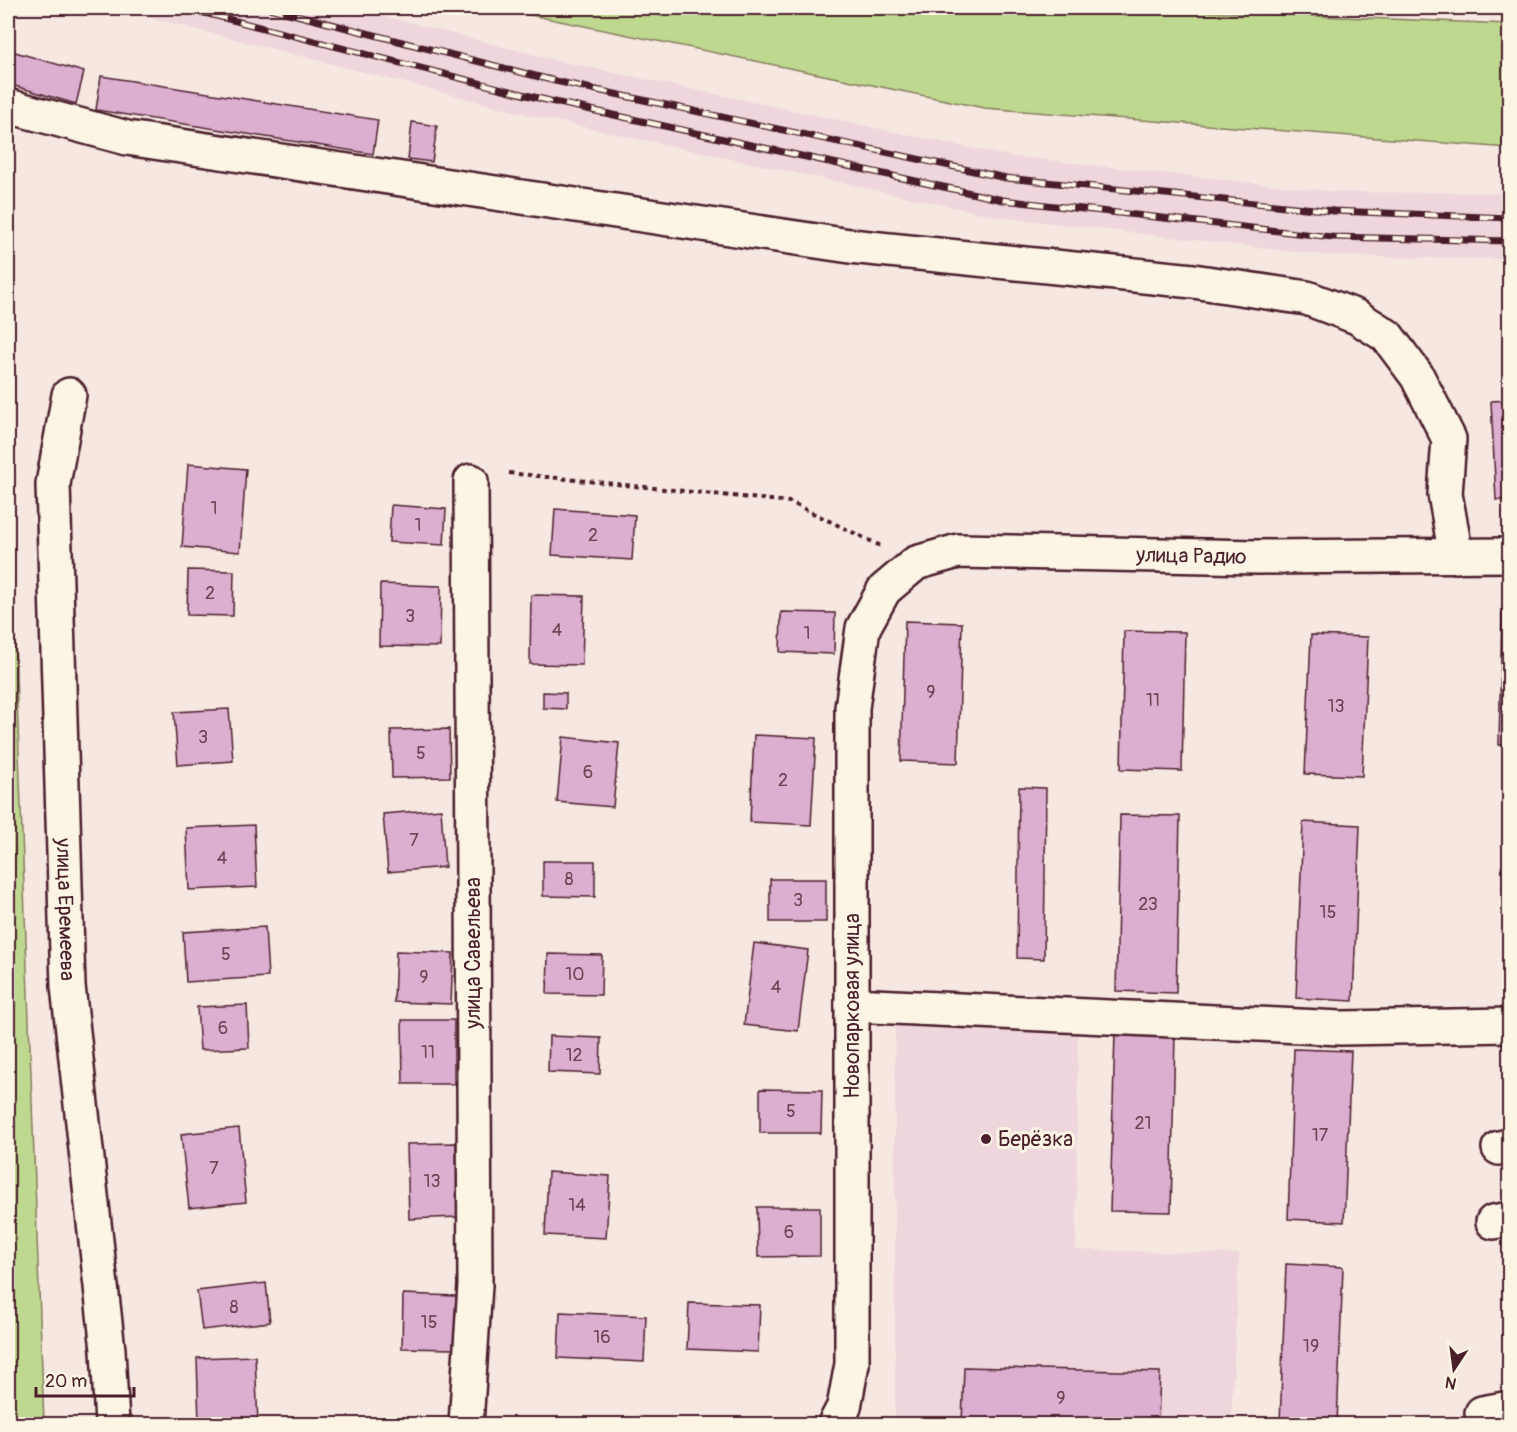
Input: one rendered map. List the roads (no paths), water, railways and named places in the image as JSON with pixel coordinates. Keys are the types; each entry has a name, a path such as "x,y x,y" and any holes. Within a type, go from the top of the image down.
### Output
{"street":[{"path":"8,106 127,138 850,246 1193,281 1307,298 1357,317 1387,336 1417,376 1449,439 1445,494 1456,556"},
{"name":"улица Еремеева","path":"69,395 53,484 68,986 108,1350 112,1425"},
{"name":"улица Савельева","path":"466,1425 475,1285 471,481"},
{"name":"улица Радио","path":"884,590 916,563 958,551 1258,557 1509,555"},
{"name":"Новопарковая улица","path":"835,1425 844,1407 852,1364 852,708 863,628 884,590"},
{"path":"852,1005 1341,1028 1509,1025"}],"railway":[{"path":"185,8 550,101 1003,200 1332,237 1510,241"},
{"path":"269,8 555,81 1006,178 1334,211 1510,218"}],"place":[{"name":"Берёзка","path":"986,1139"}]}
